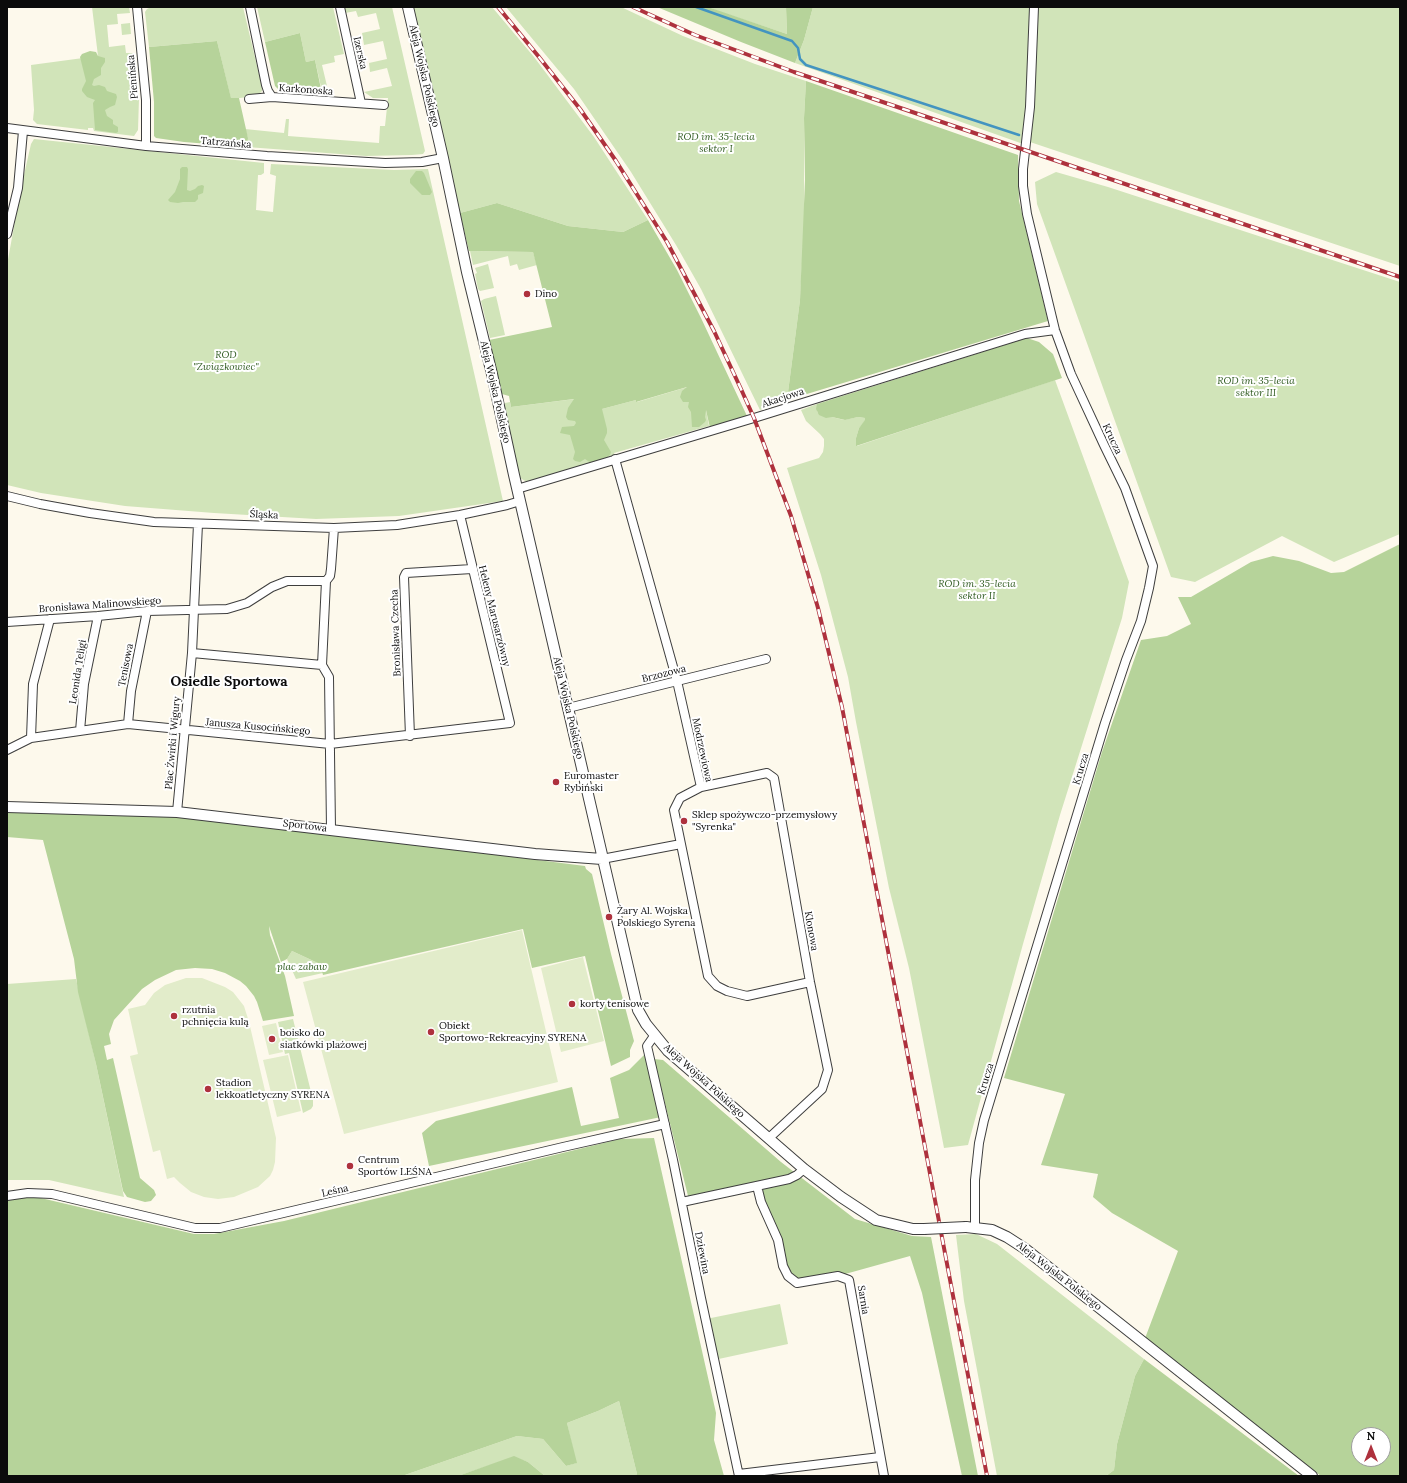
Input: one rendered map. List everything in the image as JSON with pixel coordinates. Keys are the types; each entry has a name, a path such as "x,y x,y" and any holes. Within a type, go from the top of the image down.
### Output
{"street":[{"name":"Pienińska","path":"137,7 146,100 146,146"},
{"name":"Karkonoska","path":"250,7 266,85 272,98 384,105"},
{"name":"Izerska","path":"340,7 361,104"},
{"name":"Aleja Wojska Polskiego","path":"408,7 443,158 467,272 492,374 602,859 638,1010 646,1024 654,1036 668,1051 804,1168 842,1197 876,1220 913,1229 970,1227 992,1230 1007,1237 1024,1248 1312,1476"},
{"name":"Krucza","path":"970,1227 979,1143 984,1120 1105,723 1141,621 1150,588 1153,566 1125,488 1071,374 1055,330 1027,214 1023,186 1023,169 1030,107 1034,7"},
{"path":"249,99 272,98"},
{"name":"Tatrzańska","path":"7,128 146,146 252,155 385,163 422,162 443,158"},
{"path":"7,234 18,188 23,131"},
{"name":"Akacjowa","path":"517,489 754,418 1025,334 1055,330"},
{"name":"Modrzewiowa","path":"615,459 677,681 701,787 680,798 674,810 708,976 717,986 727,991 748,996 810,982"},
{"name":"Śląska","path":"7,496 40,504 90,513 154,522 334,528 397,525 460,515 520,501"},
{"name":"Heleny Marusarzówny","path":"460,515 510,723"},
{"name":"Plac Żwirki i Wigury","path":"176,812 192,653 198,524"},
{"path":"331,829 329,677 322,665 326,581 330,576 334,528"},
{"name":"Bronisława Czecha","path":"410,736 404,577 406,573 472,569"},
{"name":"Bronisława Malinowskiego","path":"7,622 147,611 227,609 247,602 272,587 287,581 326,581"},
{"name":"Tenisowa","path":"128,724 131,692 147,611"},
{"name":"Leonida Teligi","path":"80,731 84,684 98,616"},
{"path":"31,738 33,684 50,619"},
{"path":"192,653 322,665"},
{"name":"Brzozowa","path":"568,708 766,659"},
{"name":"Janusza Kusocińskiego","path":"7,750 31,738 128,724 330,744 410,736 510,723"},
{"name":"Klonowa","path":"701,787 767,773 774,778 810,982 828,1070 822,1089 769,1138"},
{"name":"Sportowa","path":"7,807 176,812 535,854 602,859"},
{"path":"602,859 681,844"},
{"name":"Dziewina","path":"654,1036 647,1046 682,1202 739,1475"},
{"name":"Leśna","path":"7,1196 28,1193 52,1194 195,1228 220,1228 548,1150 665,1124"},
{"path":"682,1202 794,1177 804,1168"},
{"name":"Sarnia","path":"757,1186 778,1240 788,1276 796,1283 838,1276 849,1280 884,1476"},
{"path":"739,1475 880,1457"}],"green space":[{"path":"92,7 129,7 130,13 117,14 118,24 107,25 109,47 125,45 126,53 133,53 139,98 138,130 134,136 94,131 93,128 88,128 88,130 37,124 33,120 34,110 31,65 98,56"},
{"path":"151,7 243,7 262,91 257,96 231,99 217,41 149,47 145,12"},
{"path":"257,7 333,7 344,54 334,56 335,62 322,65 327,86 321,87 315,60 306,62 300,33 265,42"},
{"path":"344,7 392,7 425,151 423,154 366,156 247,147 248,138 245,129 284,133 286,119 289,119 288,136 379,143 380,126 385,126 388,98 373,98 364,92 392,86 387,68 370,72 369,63 387,59 383,41 364,45 362,33 380,29 376,13 358,17 356,11 345,13"},
{"path":"412,7 492,7 534,57 594,137 648,220 623,232 568,226 497,203 460,213"},
{"name":"ROD im. 35-lecia sektor I","path":"506,7 621,7 683,36 755,64 806,81 804,118 804,227 800,300 787,400 760,410 701,289 631,172 574,89"},
{"path":"657,7 708,7 787,34 786,7 813,7 804,40 795,63"},
{"path":"708,7 786,7 787,34 718,11"},
{"path":"813,7 1400,7 1400,266 1030,142 1026,145 795,63 804,40"},
{"path":"130,23 131,34 122,35 121,24"},
{"path":"300,33 306,62 315,60 322,94 282,93 275,86 265,42"},
{"path":"217,41 231,98 239,98 248,138 247,147 184,142 156,138 154,136 154,102 149,47"},
{"path":"90,51 96,52 98,56 105,58 105,62 101,68 101,75 94,79 92,85 105,87 107,91 116,94 117,97 115,105 105,110 107,116 113,120 113,124 118,127 118,132 116,133 95,130 93,103 95,100 87,97 82,91 86,81 80,57 82,54"},
{"path":"806,81 1018,155 1019,201 1048,321 787,400 800,300 805,180 804,118"},
{"name":"ROD \"Związkowiec\"","path":"34,139 264,163 264,173 258,175 256,210 273,212 276,176 270,174 271,164 394,170 428,169 503,501 399,516 316,519 125,506 41,493 7,485 7,265 21,188 31,144"},
{"path":"182,167 187,167 188,169 187,190 190,191 198,186 204,186 203,193 198,195 198,199 195,202 178,203 170,202 168,200 175,192 180,179 180,169"},
{"path":"416,171 422,171 424,173 432,192 430,195 422,195 410,183 410,179"},
{"name":"ROD im. 35-lecia sektor III","path":"1056,172 1108,187 1400,282 1400,534 1334,562 1282,536 1195,582 1171,577 1037,204 1035,182"},
{"path":"497,203 568,226 623,232 648,220 677,270 747,416 710,428 706,410 705,422 699,427 692,427 691,412 688,407 689,402 683,402 680,397 682,391 687,387 636,402 636,400 602,409 607,429 604,440 611,452 610,455 603,460 591,463 585,459 580,462 575,461 573,459 575,452 570,435 560,433 562,427 574,426 576,423 575,421 568,420 566,417 568,408 574,399 511,407 509,396 502,394 501,391 489,340 552,327 533,252 469,251 460,213"},
{"path":"470,251 533,252 537,265 519,270 517,264 510,266 508,256 473,265"},
{"path":"488,264 494,288 480,291 478,289 475,274 477,273 475,268"},
{"path":"496,296 505,335 490,338 481,301"},
{"path":"1027,338 1039,342 1053,354 1062,378 856,446 856,438 859,428 865,418 858,417 845,420 832,417 826,418 819,415 816,409 817,404"},
{"name":"ROD im. 35-lecia sektor II","path":"1055,380 1129,582 1122,618 1060,815 968,1145 944,1148 909,968 889,888 848,677 821,575 787,468 819,458 823,452 824,439 806,421 801,410 817,404 817,412 832,417 844,420 858,417 865,418 866,420 859,428 856,438 857,446"},
{"path":"701,383 709,426 614,453 615,456 527,482 520,478 503,406 505,403 510,402 511,407 575,399 602,409 636,400 637,402"},
{"path":"1400,544 1400,1476 1321,1476 1144,1341 1178,1251 1112,1213 1093,1197 1098,1174 1041,1165 1065,1094 1004,1078 1102,752 1141,640 1167,636 1191,624 1178,597 1191,597 1251,562 1273,556 1299,561 1331,573 1344,572"},
{"path":"7,811 160,815 206,818 585,866 586,869 592,874 634,1041 630,1050 630,1057 611,1066 585,956 532,968 523,929 323,975 320,964 292,951 287,959 281,962 269,926 270,935 285,976 294,1016 263,1021 254,996 240,981 225,973 212,969 195,968 176,970 155,980 142,989 114,1020 109,1034 111,1044 104,1046 107,1060 113,1058 140,1178 154,1190 156,1195 151,1201 145,1202 127,1197 123,1191 96,1064 78,992 74,959 43,840 7,837"},
{"name":"Obiekt Sportowo-Rekreacyjny SYRENA","path":"522,930 558,1082 344,1134 303,982"},
{"name":"plac zabaw","path":"292,951 320,964 323,973 296,979 287,959"},
{"name":"korty tenisowe","path":"583,957 604,1041 561,1052 541,968"},
{"path":"186,978 202,978 225,987 233,992 244,1006 276,1138 275,1162 270,1176 258,1187 234,1197 218,1199 204,1197 191,1192 174,1177 167,1179 160,1150 153,1152 130,1056 138,1054 128,1009 145,1005 154,993 165,985"},
{"path":"76,979 96,1064 124,1197 49,1180 7,1180 7,984"},
{"path":"293,1019 313,1100 313,1106 311,1109 303,1113 289,1053 285,1054 278,1022"},
{"name":"boisko do siatkówki plażowej","path":"276,1023 283,1052 269,1055 262,1026"},
{"path":"288,1055 301,1111 277,1117 263,1060"},
{"path":"644,1055 647,1061 661,1117 429,1166 422,1133 436,1121 572,1087 581,1126 619,1118 610,1078 629,1070"},
{"path":"654,1059 663,1060 781,1162 855,1219 912,1236 931,1237 978,1476 962,1476 922,1293 910,1256 838,1276 797,1283 788,1276 757,1186 689,1200"},
{"path":"654,1138 716,1413 714,1440 724,1476 635,1476 637,1474 619,1401 567,1423 577,1463 566,1466 543,1439 517,1436 402,1476 7,1476 7,1198 28,1195 194,1234 214,1234 284,1221 620,1139"},
{"path":"976,1234 997,1244 1144,1359 1135,1376 1117,1444 1114,1470 1106,1476 997,1476 964,1301 956,1235"},
{"path":"780,1304 788,1344 714,1360 706,1319"},
{"path":"1144,1359 1299,1476 1106,1476 1114,1470 1117,1444 1135,1376"},
{"path":"619,1401 637,1474 635,1476 545,1476 528,1462 514,1457 458,1476 402,1476 517,1436 543,1439 566,1466 576,1463 567,1423"},
{"path":"514,1456 528,1462 545,1476 458,1476"}],"waterway":[{"path":"696,7 792,41 798,48 800,59 806,65 1019,135"}],"railway":[{"path":"498,7 580,109 616,161 667,242 714,331 741,389 754,418 791,516 818,608 842,707 987,1476"},
{"path":"633,7 695,35 794,72 1400,277"}],"place":[{"name":"Dino","path":"527,294"},
{"name":"Euromaster Rybiński","path":"556,782"},
{"name":"Sklep spożywczo-przemysłowy \"Syrenka\"","path":"684,821"},
{"name":"Żary Al. Wojska Polskiego Syrena","path":"609,917"},
{"name":"korty tenisowe","path":"572,1004"},
{"name":"rzutnia pchnięcia kulą","path":"174,1016"},
{"name":"Obiekt Sportowo-Rekreacyjny SYRENA","path":"431,1032"},
{"name":"boisko do siatkówki plażowej","path":"272,1039"},
{"name":"Stadion lekkoatletyczny SYRENA","path":"208,1089"},
{"name":"Centrum Sportów LEŚNA","path":"350,1166"}],"district":[{"name":"Osiedle Sportowa","path":"229,682"}]}
